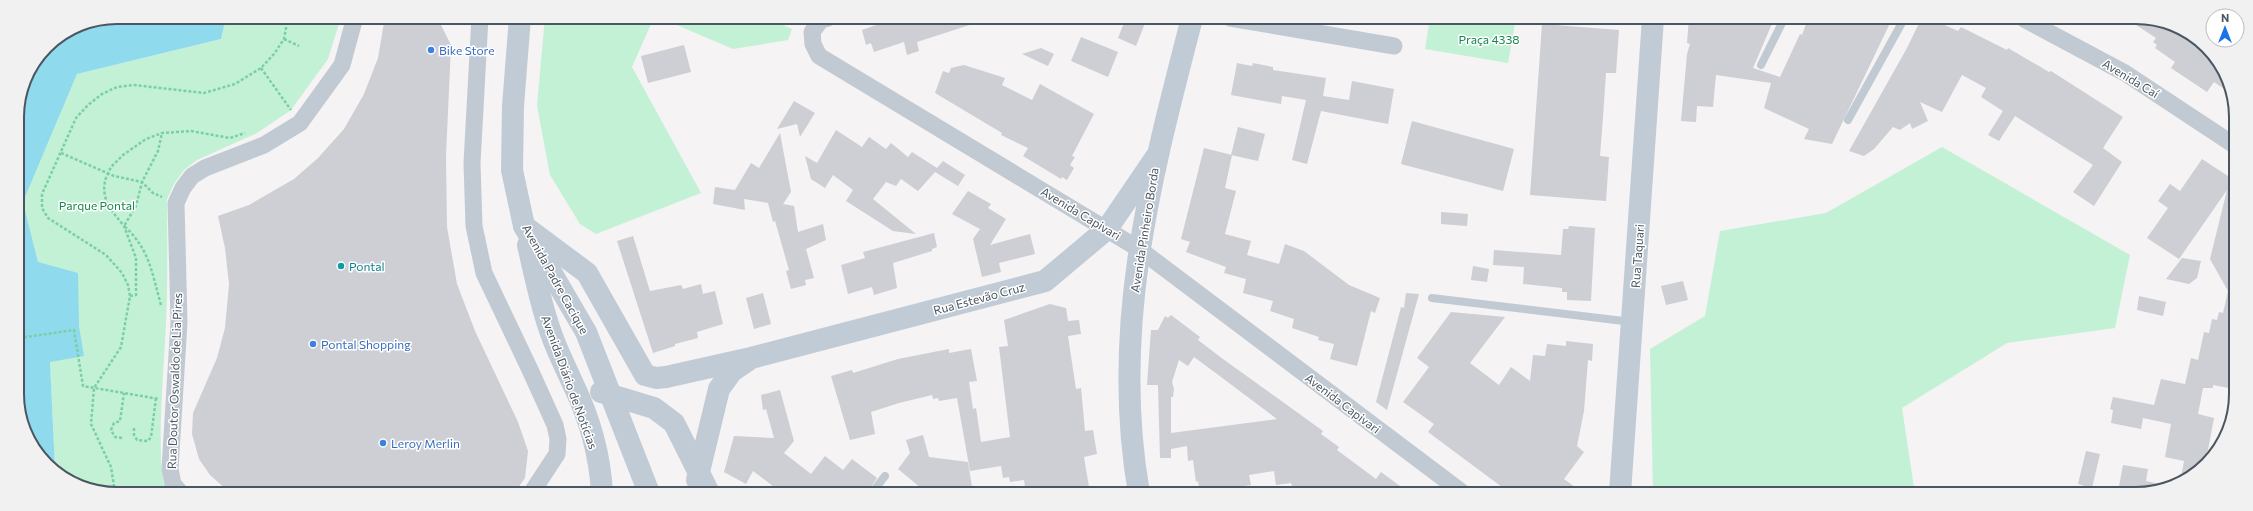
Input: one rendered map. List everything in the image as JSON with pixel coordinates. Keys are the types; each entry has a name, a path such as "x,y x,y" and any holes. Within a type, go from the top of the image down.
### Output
{"main road":[{"name":"Avenida Padre Cacique","path":"519,24 513,106 512,170 524,226 586,332 647,487"},
{"name":"Avenida Pinheiro Borda","path":"1138,487 1134,464 1129,388 1130,324 1139,249 1156,157 1190,24"},
{"name":"Rua Taquari","path":"1620,487 1653,24"},
{"name":"Rua Estevão Cruz","path":"524,226 587,273 645,375 656,378 666,377 751,358 1045,281 1107,229 1156,157"},
{"name":"Avenida Diário de Notícias","path":"524,226 536,280 552,336 574,385 592,434 601,475 602,487"},
{"path":"701,487 719,389 732,371 751,358"},
{"path":"574,385 611,394 654,408 674,423 701,487"}],"street":[{"name":"Rua Doutor Oswaldo de Lia Pires","path":"176,487 173,484 170,469 179,322 176,203 183,188 192,176 205,168 264,145 300,123 342,65 353,24"},
{"path":"480,24 472,162 474,226 484,273 555,425 558,439 557,454 535,487"},
{"name":"Avenida Capivari","path":"818,24 812,32 813,44 819,56 1139,249 1455,487"},
{"path":"1265,24 1394,46"},
{"name":"Avenida Caí","path":"2033,24 2125,73 2229,142"}],"lane":[{"path":"1761,65 1781,24"},
{"path":"1848,120 1901,24"},
{"path":"1432,298 1633,322"},
{"path":"877,487 885,476"}],"path":[{"path":"114,487 111,467 91,424 94,388 121,347 130,296 125,279 115,263 106,254 48,218 44,213 41,202 42,194 76,118 88,104 117,87 134,85 204,93 235,84 260,68 274,54 284,39 287,24"},
{"path":"284,39 299,46"},
{"path":"260,68 285,102"},
{"path":"179,322 166,323 148,257 136,237 124,226 107,205 104,190 107,174 123,155 146,139 162,133 191,131 230,138 255,130 264,145"},
{"path":"124,226 136,206 142,182 158,151 162,133"},
{"path":"61,153 107,174 142,182 157,195"},
{"path":"124,226 136,258 136,295 130,296"},
{"path":"24,337 74,330 83,386 155,398 151,437 148,441 137,440 134,435 134,428"},
{"path":"122,438 115,437 111,430 114,423 120,421 124,393"}],"green space":[{"name":"Parque Pontal","path":"224,24 339,24 328,59 291,110 257,133 197,160 184,170 174,184 167,199 167,308 161,412 161,462 165,487 117,487 87,482 70,475 55,463 50,362 38,262 24,206 24,200 77,74 221,39"},
{"path":"544,24 651,24 632,67 701,193 596,234 580,224 550,175 537,106"},
{"path":"674,24 781,24 792,29 788,40 733,49"},
{"name":"Praça 4338","path":"1429,24 1515,24 1508,63 1425,49"},
{"path":"1942,147 2130,255 2115,328 2007,343 1902,408 1914,487 1653,487 1650,349 1705,316 1720,231 1826,213"}],"water":[{"path":"224,24 221,39 77,74 24,200 24,111 27,93 36,70 51,51 70,36 93,27 105,25"},
{"path":"24,206 38,262 78,273 79,326 84,356 50,362 55,463 36,441 29,424 24,400"}],"building":[{"name":"Pontal","path":"384,24 440,24 451,45 446,156 447,227 457,284 475,331 518,422 528,451 525,478 519,487 223,487 210,475 199,459 192,434 193,413 217,358 225,328 229,284 225,248 218,216 249,205 294,179 318,158 344,129 364,94 378,58"},
{"path":"879,24 973,24 917,42 919,51 907,55 904,42 874,52 871,43 866,45 862,30"},
{"path":"1124,24 1145,24 1136,46 1118,38"},
{"path":"1542,24 1619,30 1616,73 1606,73 1600,156 1609,157 1606,201 1530,195"},
{"path":"1689,24 1772,24 1753,68 1780,77 1806,24 1890,24 1832,144 1804,139 1809,129 1764,108 1771,83 1716,75 1713,107 1697,106 1696,122 1681,121 1687,54 1690,44 1687,43"},
{"path":"1919,24 1942,24 1958,31 1961,27 2007,50 2008,48 2049,72 2051,71 2123,117 2103,148 2122,162 2094,206 2073,192 2093,165 2015,116 1999,141 1988,135 2003,111 1981,97 1986,88 1962,75 1942,112 1920,102 1928,121 1912,129 1910,123 1900,130 1893,127 1874,149 1864,156 1849,151 1907,48"},
{"path":"2135,24 2166,29 2183,36 2193,43 2210,60 2217,70 2225,89 2214,82 2207,92 2171,68 2175,62 2155,48 2157,45 2153,42 2156,38"},
{"path":"1081,37 1118,52 1108,77 1071,61"},
{"path":"684,45 691,72 648,83 641,56"},
{"path":"1041,48 1054,54 1048,66 1022,54"},
{"path":"1237,63 1252,66 1253,63 1273,67 1273,70 1326,78 1323,96 1349,100 1352,81 1394,89 1388,124 1321,111 1307,164 1292,160 1306,100 1282,96 1281,104 1231,95"},
{"path":"964,65 1005,78 1002,85 1032,100 1040,84 1094,114 1072,156 1075,157 1070,165 1074,168 1067,180 1062,177 1061,179 1023,156 1028,148 1001,135 1002,133 935,93 943,71 949,73 951,68"},
{"path":"794,101 815,113 800,137 797,124 777,129"},
{"path":"1412,121 1514,149 1503,191 1401,164"},
{"path":"1238,127 1265,134 1258,161 1231,155"},
{"path":"836,130 862,147 869,137 886,149 891,143 908,157 912,152 937,168 943,161 965,175 958,186 935,172 918,191 901,179 896,186 886,182 873,199 916,234 893,231 846,201 853,190 833,175 825,188 811,179 805,156 817,163"},
{"path":"780,133 791,192 783,204 794,206 798,232 823,224 826,240 806,249 814,278 805,280 806,285 791,289 786,271 789,270 775,221 773,222 768,203 744,199 745,210 713,204 715,187 735,190 751,163 759,168"},
{"path":"1204,148 1232,155 1225,188 1236,191 1225,234 1251,241 1247,255 1279,264 1285,244 1304,251 1349,285 1380,298 1375,313 1371,311 1357,366 1330,359 1334,344 1318,340 1319,337 1292,328 1294,319 1270,311 1273,301 1243,293 1246,279 1224,273 1226,267 1186,252 1190,242 1181,239"},
{"path":"2202,159 2229,177 2229,388 2213,385 2213,388 2203,388 2198,414 2214,418 2207,453 2197,464 2181,476 2184,461 2165,457 2171,424 2143,418 2141,429 2111,423 2113,410 2110,409 2113,397 2154,405 2161,379 2185,384 2191,358 2198,360 2204,332 2209,333 2212,319 2217,320 2219,312 2223,313 2228,291 2210,259 2227,190 2179,259 2147,238 2168,208 2158,201 2170,184 2180,191"},
{"path":"968,191 991,204 988,208 1006,219 990,245 1030,234 1035,254 999,263 1001,272 982,277 973,239 980,229 952,214"},
{"path":"1441,212 1468,214 1467,226 1441,224"},
{"path":"1569,226 1595,228 1591,301 1567,300 1567,292 1562,292 1562,288 1523,284 1524,267 1493,265 1494,250 1561,255 1563,229 1568,229"},
{"path":"934,233 937,247 932,249 932,251 893,263 897,288 874,295 872,287 848,294 841,265 865,258 863,252"},
{"path":"633,236 650,291 681,285 683,289 701,284 703,294 715,291 723,324 697,332 698,338 675,344 675,346 653,353 617,241"},
{"path":"2182,258 2201,261 2197,278 2189,284 2166,279"},
{"path":"1473,266 1489,269 1487,282 1471,280"},
{"path":"1683,281 1688,300 1666,305 1661,286"},
{"path":"763,293 771,324 754,329 746,298"},
{"path":"1406,293 1419,294 1387,410 1376,402 1401,307 1404,308"},
{"path":"2139,296 2166,302 2163,316 2137,310"},
{"path":"1050,304 1066,308 1068,321 1079,320 1081,334 1068,336 1076,389 1081,388 1085,431 1093,430 1097,454 1084,457 1089,487 1025,487 1024,480 1010,482 1009,477 1003,478 1001,466 970,471 957,398 939,401 938,398 933,399 932,395 871,412 875,434 850,440 831,376 852,370 853,373 898,359 949,349 949,353 971,349 977,381 969,382 973,409 976,408 981,442 1010,437 999,347 1008,346 1004,320"},
{"path":"1451,312 1505,317 1470,363 1499,385 1511,367 1530,381 1533,355 1545,356 1547,344 1566,346 1566,341 1593,344 1592,361 1588,360 1584,411 1577,446 1584,452 1564,479 1575,487 1502,487 1428,432 1434,424 1403,402 1429,367 1417,358"},
{"path":"1171,315 1200,337 1198,340 1323,431 1321,434 1339,447 1337,450 1376,479 1381,472 1400,486 1399,487 1292,487 1291,483 1276,485 1274,471 1249,475 1251,485 1238,487 1199,487 1198,481 1196,482 1193,460 1188,461 1187,446 1171,449 1171,458 1160,458 1158,385 1147,385 1151,330 1158,330 1165,316 1168,318","holes":["1194,357 1277,419 1171,433 1171,397 1173,397 1174,389 1172,382 1179,360 1188,366"]},
{"path":"780,390 794,441 784,453 811,474 825,456 843,470 852,459 877,478 871,487 774,487 753,471 746,484 724,472 734,436 774,438 766,409 763,410 761,395"},
{"path":"923,435 929,457 968,462 972,487 920,487 898,469 910,453 906,440"},
{"path":"2086,451 2100,454 2092,487 2078,484"},
{"path":"2123,465 2148,469 2146,481 2159,484 2142,487 2119,487"}],"place":[{"name":"Bike Store","path":"431,50"},
{"name":"Pontal","path":"341,266"},
{"name":"Pontal Shopping","path":"313,344"},
{"name":"Leroy Merlin","path":"383,443"}]}
